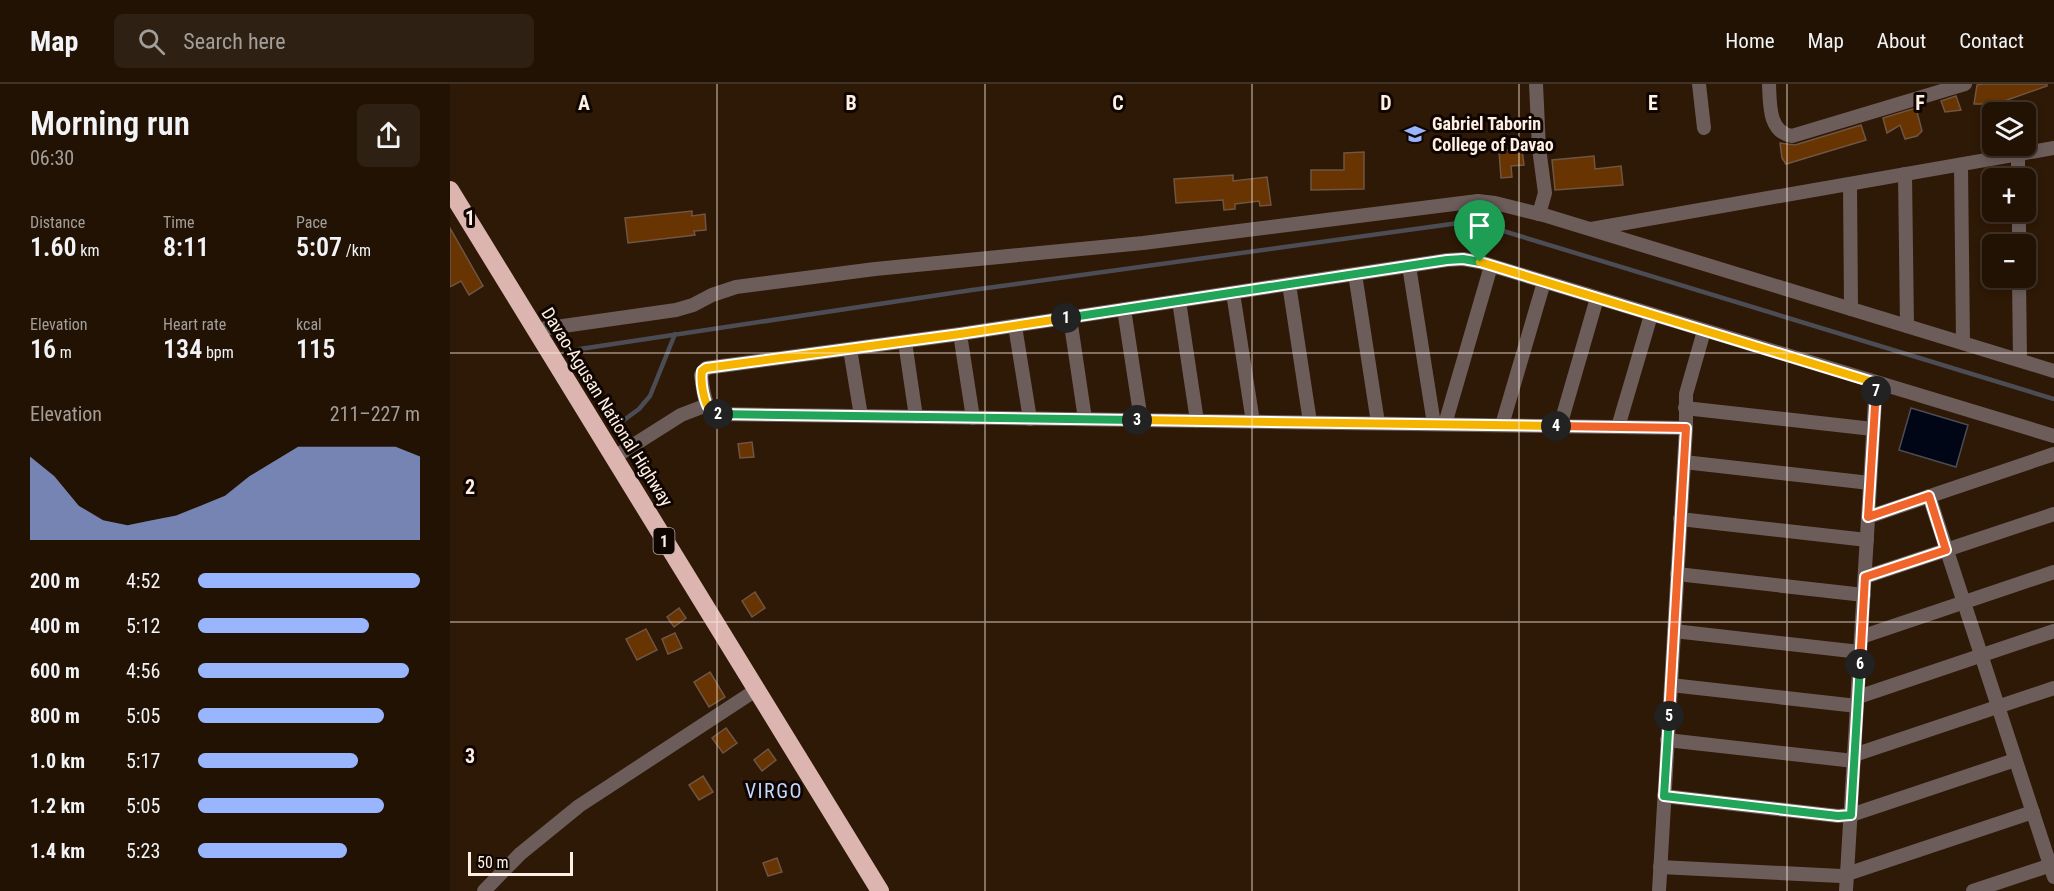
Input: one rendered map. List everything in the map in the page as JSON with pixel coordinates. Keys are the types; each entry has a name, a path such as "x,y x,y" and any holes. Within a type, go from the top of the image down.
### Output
{"highway":[{"name":"Davao-Agusan National Highway","path":"450,190 880,891"}],"street":[{"path":"1536,84 1539,148 1545,193 1539,214"},
{"path":"1699,84 1704,128"},
{"path":"1769,84 1773,121 1780,132 1792,135 1965,84"},
{"path":"2036,151 2054,148"},
{"path":"1589,230 2008,156"},
{"path":"1961,165 1963,343"},
{"path":"1905,174 1907,326"},
{"path":"1850,184 1851,309"},
{"path":"535,330 676,310 736,287 875,269 1143,243 1460,202 1495,203 1539,214 2054,371"},
{"path":"1686,428 717,414 711,412 707,405 701,375 706,368 905,342 1463,259 2054,436"},
{"path":"1409,266 1439,424"},
{"path":"1439,424 1491,266"},
{"path":"1355,274 1378,423"},
{"path":"1502,425 1544,282"},
{"path":"1289,284 1310,422"},
{"path":"2019,288 2020,360"},
{"path":"1233,293 1253,422"},
{"path":"1560,426 1597,298"},
{"path":"1179,301 1197,421"},
{"path":"1124,309 1142,420"},
{"path":"1618,427 1651,315"},
{"path":"1070,318 1085,419"},
{"path":"1015,326 1030,419"},
{"path":"1659,891 1686,428 1684,408 1688,384 1704,331"},
{"path":"960,334 973,418"},
{"path":"905,342 916,417"},
{"path":"850,349 861,416"},
{"path":"1846,891 1876,383"},
{"path":"614,458 681,415 707,405"},
{"path":"1684,408 1873,429"},
{"path":"1868,517 2054,454"},
{"path":"1684,462 1870,483"},
{"path":"1929,496 2053,869 1973,891"},
{"path":"1865,577 2054,514"},
{"path":"1680,519 1867,540"},
{"path":"1861,637 2054,572"},
{"path":"1677,574 1864,595"},
{"path":"1674,631 1860,652"},
{"path":"1671,685 1857,701 1981,655 2054,631"},
{"path":"1667,740 1854,758 2054,688"},
{"path":"484,891 520,854 579,806 756,690"},
{"path":"1664,796 1838,816 1851,815 2015,760"},
{"path":"1660,867 1834,877 1847,875 2033,812"}],"water":[{"path":"1911,408 1968,425 1956,467 1899,450"}],"building":[{"path":"2047,84 2047,86 2007,100 2008,102 1974,104 1977,85"},
{"path":"1956,96 1961,110 1945,112 1941,101"},
{"path":"1916,108 1922,131 1917,136 1905,139 1900,125 1887,133 1883,118"},
{"path":"1861,125 1866,140 1786,164 1782,158 1780,143 1795,145"},
{"path":"1522,149 1524,165 1511,166 1512,177 1501,178 1499,151"},
{"path":"1364,152 1364,189 1311,190 1311,170 1344,170 1344,153"},
{"path":"1594,156 1595,169 1621,166 1623,185 1555,190 1552,160"},
{"path":"1233,175 1233,181 1267,177 1271,205 1260,206 1259,201 1235,204 1235,209 1224,210 1223,200 1176,203 1174,179"},
{"path":"692,211 692,216 705,214 706,230 694,231 695,235 628,243 625,218"},
{"path":"450,228 483,286 469,295 461,281 450,287"},
{"path":"752,442 754,457 740,458 738,444"},
{"path":"755,592 765,608 752,617 742,601"},
{"path":"679,608 686,618 674,627 667,617"},
{"path":"646,629 657,650 637,660 626,639"},
{"path":"675,633 682,648 668,654 662,639"},
{"path":"710,672 725,697 709,707 694,682"},
{"path":"726,728 737,743 723,753 712,738"},
{"path":"768,749 776,760 762,771 754,760"},
{"path":"703,776 713,792 699,800 689,785"},
{"path":"777,858 782,872 768,876 763,863"}],"waterway":[{"path":"580,349 972,290 1466,222 1487,226 2054,399"},
{"path":"624,420 639,409 650,396 675,334"}],"place":[{"name":"Gabriel Taborin College of Davao","path":"1415,134"}],"district":[{"name":"VIRGO","path":"774,791"}],"route":[{"path":"1463,259 1480,262 1876,383 1868,517 1929,496 1946,550 1865,577 1851,815 1838,816 1664,796 1686,428 717,414 708,408 701,378 702,371 706,368 960,334 1447,260 1463,259"}]}
